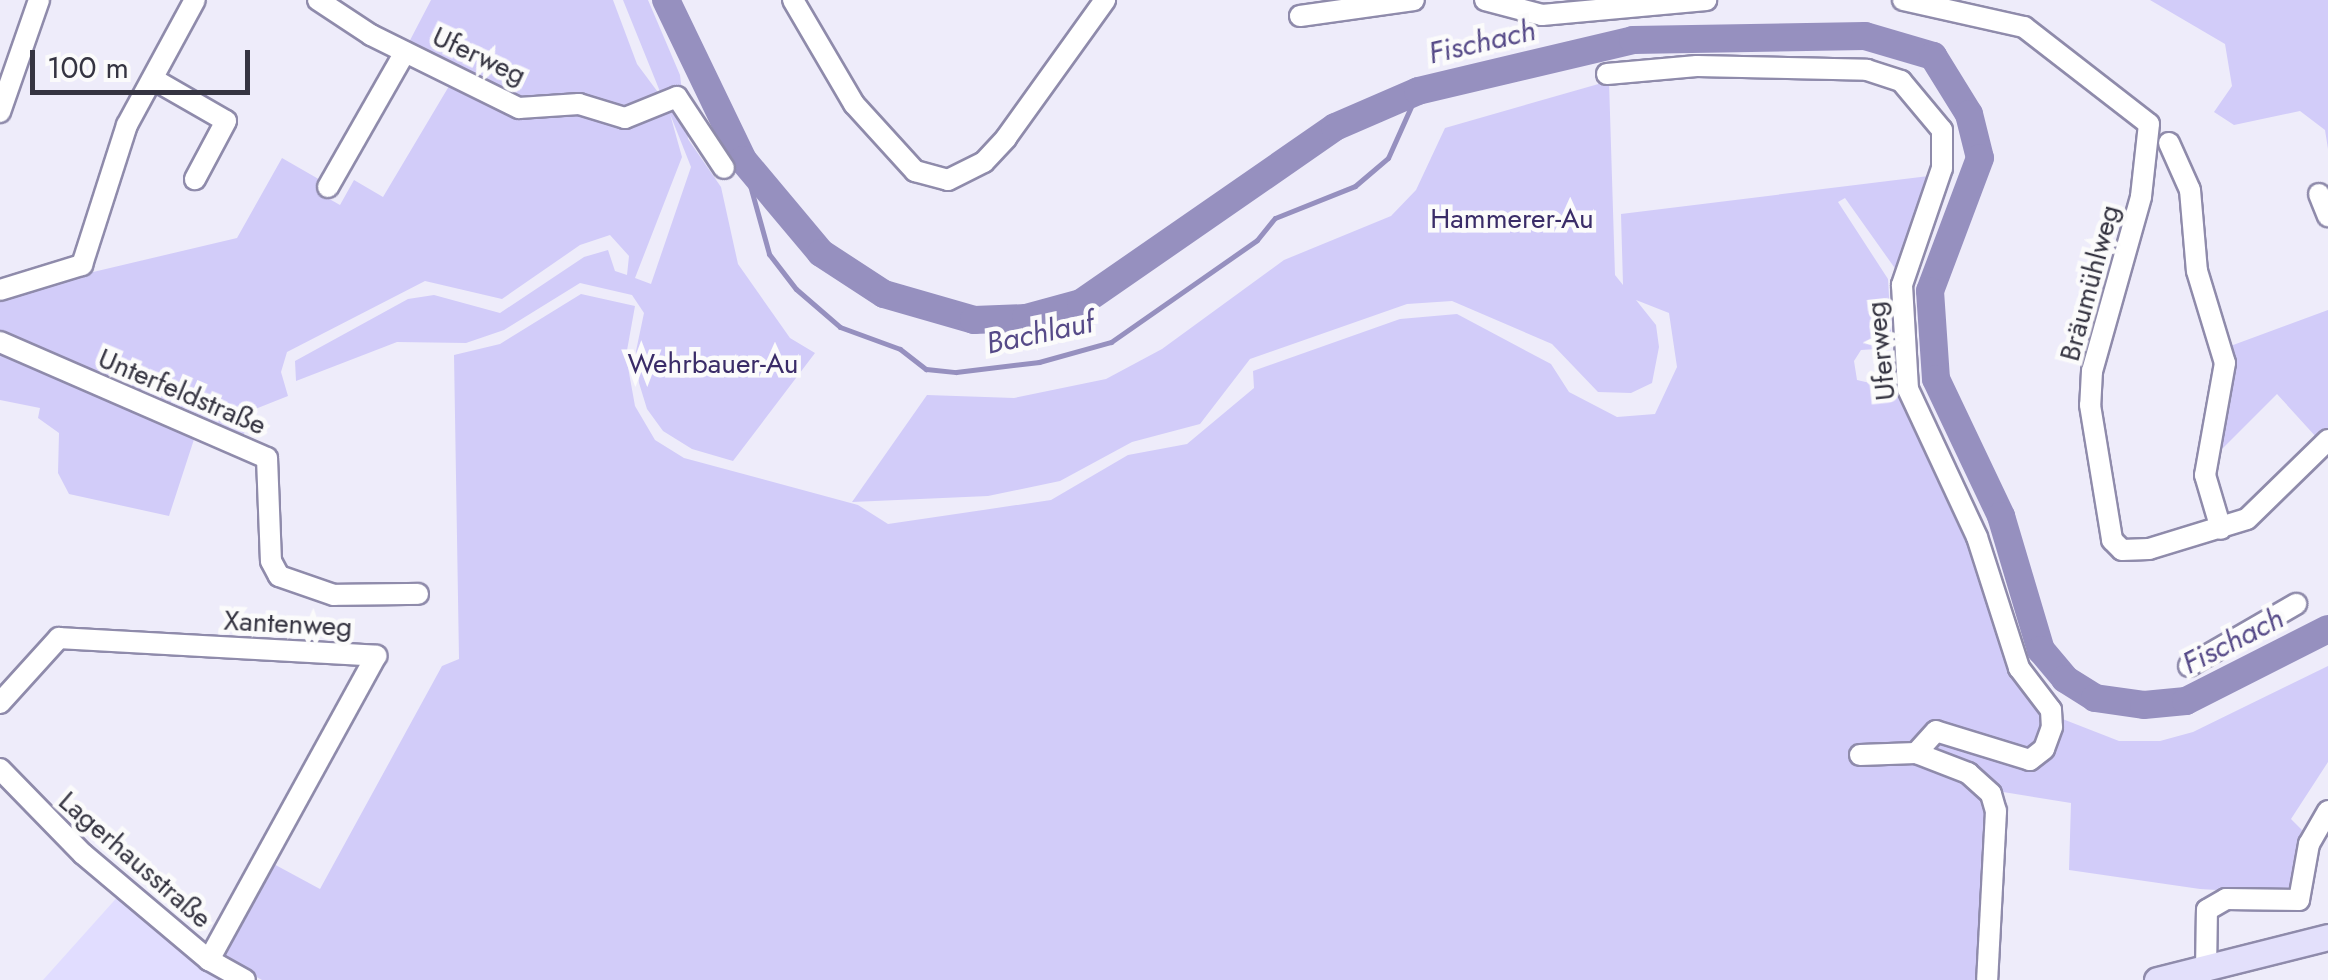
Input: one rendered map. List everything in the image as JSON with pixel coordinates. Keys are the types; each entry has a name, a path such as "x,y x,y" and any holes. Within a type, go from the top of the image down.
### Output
{"main road":[{"path":"2158,980 2328,937"}],"street":[{"path":"0,112 39,0"},
{"path":"0,290 82,265 127,125 195,0"},
{"name":"Uferweg","path":"318,0 405,52 519,108 579,104 624,118 677,97 724,168"},
{"path":"793,0 854,104 915,171 948,180 984,162 1006,138 1105,0"},
{"path":"1300,16 1414,0"},
{"path":"1484,0 1542,16 1706,0"},
{"name":"Bräumühlweg","path":"1903,0 2024,27 2149,124 2142,197 2092,370 2090,405 2112,540 2122,550 2149,550 2247,519 2328,440"},
{"name":"Uferweg","path":"328,187 405,52"},
{"name":"Uferweg","path":"1607,74 1697,66 1866,70 1901,80 1942,130 1942,168 1902,285 1908,389 1977,537 2019,668 2052,710 2052,727 2044,749 2030,760 1968,736 1936,732 1916,754"},
{"path":"153,79 226,120 195,179"},
{"path":"2170,143 2190,190 2198,271 2225,363 2204,475 2221,529"},
{"path":"2320,194 2328,216"},
{"name":"Unterfeldstraße","path":"0,342 268,458 271,562 279,576 334,594 418,594"},
{"path":"2189,666 2296,604"},
{"name":"Xantenweg","path":"0,702 60,638 376,656 209,960"},
{"name":"Uferweg","path":"1860,755 1916,754 1984,783 1996,811 1987,980"},
{"name":"Lagerhausstraße","path":"0,769 54,830 209,960 245,980"},
{"path":"2206,970 2207,910 2226,899 2299,900 2309,844 2328,811"}],"shaded area":[{"path":"121,893 210,972 224,980 43,980"}],"green space":[{"name":"Wehrbauer-Au","path":"431,0 613,0 637,64 663,99 623,0 648,0 680,75 688,139 721,187 738,264 790,338 815,353 733,461 692,449 663,431 647,409 639,383 636,351 644,313 632,295 580,283 504,330 466,343 397,342 296,381 295,361 408,299 434,295 500,313 584,257 608,250 615,271 627,275 629,256 610,235 580,245 502,299 425,281 287,352 281,372 288,396 248,412 243,440 199,424 169,516 69,494 58,473 59,433 38,418 40,408 0,400 0,294 237,238 282,158 322,181 317,192 340,205 354,180 383,197 458,71 407,46","holes":["670,114 691,167 651,284 635,278 682,157"]},
{"path":"2150,0 2328,0 2328,149 2325,130 2300,111 2234,125 2214,112 2232,86 2225,44"},
{"name":"Hammerer-Au","path":"1609,81 1615,275 1623,285 1621,214 1937,175 1899,274 1845,198 1838,202 1888,279 1892,348 1861,350 1854,361 1857,380 1900,390 1957,503 2001,633 2060,718 2119,741 2160,741 2193,732 2328,666 2328,762 2291,819 2302,830 2293,889 2284,894 2200,889 2069,870 2071,803 1997,791 1983,980 262,980 219,956 270,862 320,889 442,666 459,659 454,355 500,344 581,294 635,306 626,356 635,406 655,440 684,458 858,505 888,524 1051,500 1128,455 1187,444 1254,388 1253,371 1400,319 1457,314 1551,364 1569,392 1617,417 1655,414 1677,367 1669,313 1636,300 1656,325 1659,347 1652,383 1631,393 1598,392 1552,344 1452,301 1407,304 1250,359 1200,424 1132,442 1060,481 988,496 852,502 927,395 1014,398 1106,379 1162,349 1284,260 1391,216 1416,190 1445,128"},
{"path":"2328,310 2328,428 2317,438 2277,394 2218,453 2225,348"}],"waterway":[{"name":"Fischach","path":"666,0 743,160 821,253 884,294 974,320 1026,318 1081,303 1335,127 1418,91 1633,40 1865,36 1933,56 1969,114 1980,158 1930,291 1936,379 2001,516 2041,650 2065,679 2095,698 2144,705 2186,701 2328,629"},
{"name":"Bachlauf","path":"743,160 769,254 796,289 840,327 900,349 926,369 956,372 1039,362 1111,342 1257,240 1275,218 1355,186 1388,158 1418,91"}]}
